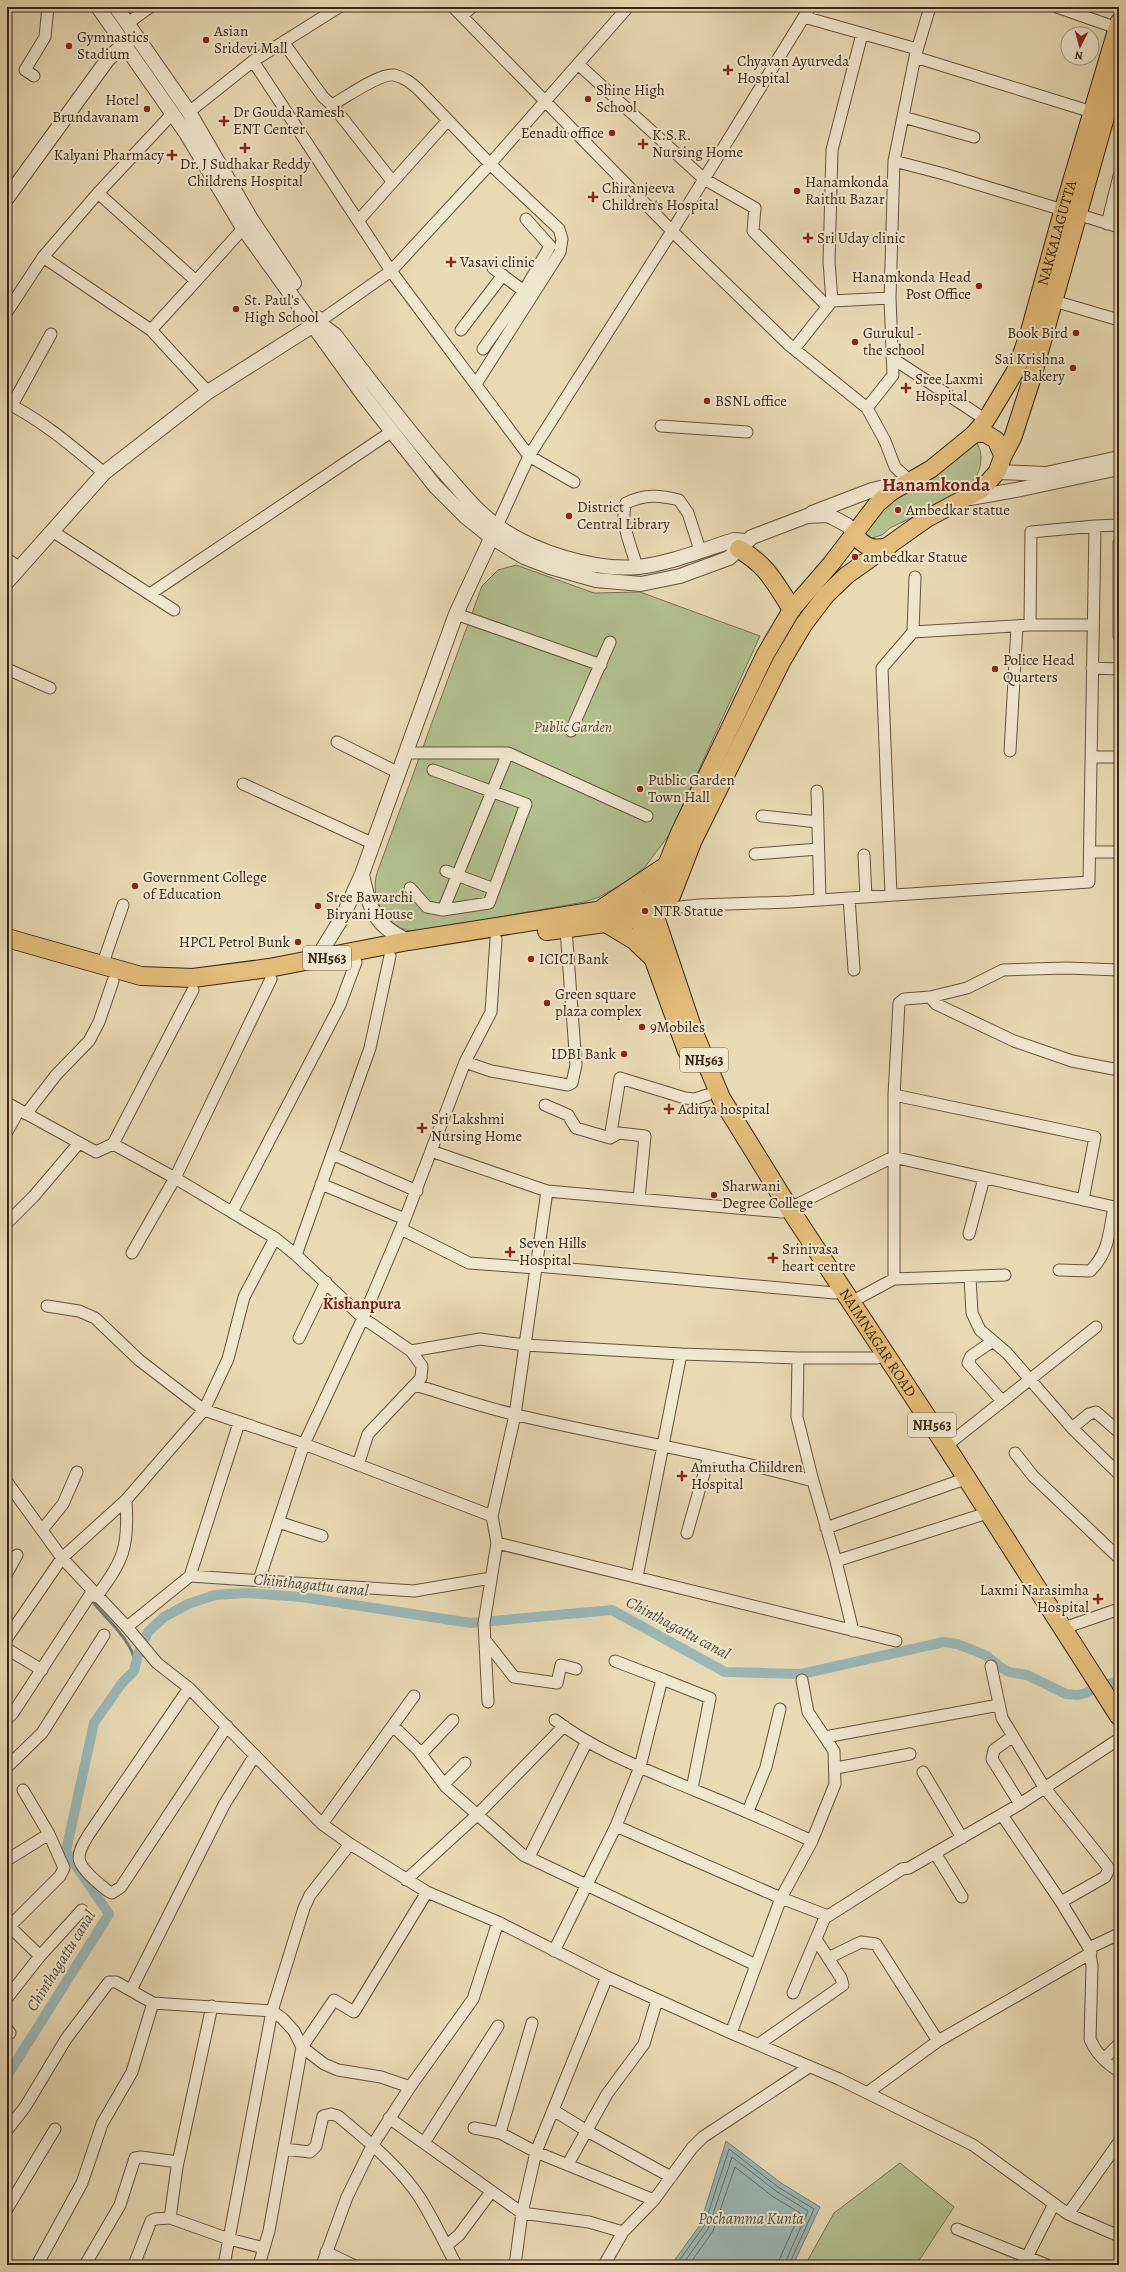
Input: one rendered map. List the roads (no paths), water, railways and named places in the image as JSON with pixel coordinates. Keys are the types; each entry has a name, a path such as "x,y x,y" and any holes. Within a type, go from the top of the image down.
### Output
{"highway":[{"path":"742,545 771,574 792,609"},
{"path":"652,958 634,940 602,917 666,866"},
{"name":"NH563","path":"7,938 141,976 193,978 316,960 408,941 648,910 652,958 689,1055 707,1095 727,1130 785,1210 835,1293 959,1482 1111,1707 1119,1728"},
{"name":"NAIMNAGAR ROAD","path":"648,910 708,1071 785,1210 851,1302 946,1446 1064,1628 1070,1645"},
{"name":"NH563","path":"7,949 113,981 139,987 194,990 271,979 390,956 566,928 602,917"}],"main road":[{"name":"NAKKALAGUTTA","path":"648,910 679,834 765,655 792,609 831,564 877,504 908,482 931,469 953,453 974,434 986,420 1016,370 1070,212 1092,112 1118,25"},
{"path":"648,910 672,895 693,841 779,668 804,624 826,596 847,575 926,519 982,489 1000,464 1013,437 1023,410 1054,301 1070,212 1119,68"},
{"path":"974,434 985,432 991,435 1000,447 1000,464"},
{"path":"854,533 860,542 869,548 879,549 889,546"}],"street":[{"path":"34,76 25,70 46,37 48,7"},
{"path":"98,7 173,113 247,224 317,323 391,432 435,486 466,517 494,532 553,554 598,565 637,567 659,564 734,540 742,545"},
{"path":"116,7 189,112 247,224"},
{"path":"7,198 108,59 124,44 132,29 150,7"},
{"path":"189,112 253,61 339,7"},
{"path":"453,7 672,231 794,349 867,408 885,441 895,467 908,482"},
{"path":"462,16 472,7"},
{"path":"7,582 104,473 208,392 317,323 391,271 490,164 628,7"},
{"path":"867,408 893,374 890,298 894,162 916,53 930,7"},
{"path":"1057,7 1118,25"},
{"path":"316,960 344,916 362,874 456,614 529,456 672,231 806,10 862,34 1092,112"},
{"path":"794,349 830,304 829,262 832,150 862,34"},
{"path":"283,42 323,97 333,106 392,181"},
{"path":"253,61 391,271 529,456 574,482"},
{"path":"578,64 704,179 755,208 753,231 830,304 890,298"},
{"path":"333,106 335,103 386,76 394,75 406,79 490,164 559,229 562,239 560,252 483,349"},
{"path":"7,312 43,257 98,193 173,113"},
{"path":"903,117 974,137"},
{"path":"358,221 392,181 448,120"},
{"path":"894,162 944,174 1119,228"},
{"path":"1107,224 1119,176"},
{"path":"98,193 196,281"},
{"path":"476,384 528,294 550,246 526,219"},
{"path":"151,330 247,224"},
{"path":"43,257 151,330 208,392"},
{"path":"493,268 528,294"},
{"path":"461,330 503,275"},
{"path":"1054,301 1119,320"},
{"path":"317,323 335,335 408,431 476,509 494,532 524,557 550,567 596,580 621,584 641,584 680,576 729,558 742,545 825,507 872,490 897,483 908,482"},
{"path":"51,334 9,404 56,433 104,473"},
{"path":"892,358 986,420"},
{"path":"661,426 747,432"},
{"path":"150,594 391,432"},
{"path":"1000,464 1046,474 1119,458"},
{"path":"967,498 1021,489 1119,468"},
{"path":"637,567 625,524 623,511 626,503 638,498 659,495 679,500 688,513 700,550"},
{"path":"807,516 828,515 847,525 854,533"},
{"path":"1030,625 1031,532 1119,525"},
{"path":"648,910 700,905 820,900 1089,882 1095,526"},
{"path":"52,531 174,610"},
{"path":"1119,543 1119,636"},
{"path":"7,559 20,568"},
{"path":"891,895 882,668 913,632 915,577"},
{"path":"456,614 601,665"},
{"path":"913,632 1030,625 1093,625"},
{"path":"1010,751 1016,626"},
{"path":"571,731 610,642"},
{"path":"1092,668 1119,668"},
{"path":"7,669 50,688"},
{"path":"337,742 399,773"},
{"path":"406,753 508,753 647,816"},
{"path":"443,910 508,753"},
{"path":"1091,757 1119,757"},
{"path":"410,888 427,907 443,910 489,903 526,804 433,770"},
{"path":"243,784 374,844"},
{"path":"818,791 820,900"},
{"path":"762,816 818,822"},
{"path":"755,854 818,850"},
{"path":"1090,852 1119,852"},
{"path":"864,855 866,897"},
{"path":"446,870 494,889"},
{"path":"362,874 367,901 380,924 393,934 408,941"},
{"path":"849,898 854,970"},
{"path":"102,966 123,905"},
{"path":"465,1062 491,1071 568,1085 572,1083 576,1065 566,928"},
{"path":"259,1580 304,1444 363,1318 417,1191 465,1062 491,1012 496,939"},
{"path":"296,1255 370,1048 390,956"},
{"path":"232,1212 340,1006 356,962"},
{"path":"894,1279 894,1095 899,1003 904,999 930,997 967,988 1003,970 1067,968 1119,970"},
{"path":"132,1253 175,1178 271,979"},
{"path":"7,1132 22,1112 89,1041 99,1022 113,981"},
{"path":"7,1103 96,1152 112,1144 194,990"},
{"path":"930,997 936,1004 1014,1041 1072,1061 1119,1070"},
{"path":"610,1138 620,1078 685,1098 695,1099 707,1095"},
{"path":"894,1095 1095,1137 1083,1200"},
{"path":"545,1105 568,1115 576,1128 610,1138"},
{"path":"610,1138 619,1132 645,1136 639,1200"},
{"path":"7,1223 34,1196 79,1143"},
{"path":"112,1144 175,1178 274,1238 296,1255 363,1318 411,1351 424,1370 421,1378 368,1434 358,1465"},
{"path":"431,1151 547,1191 639,1200 785,1210 893,1157 1117,1208 1105,1252 1101,1261 1090,1270 1059,1270"},
{"path":"332,1154 417,1191"},
{"path":"969,1234 984,1178"},
{"path":"321,1184 403,1224 469,1263 536,1267 835,1293"},
{"path":"488,1702 484,1623 497,1543 492,1516 515,1415 547,1191"},
{"path":"7,1638 62,1558 126,1500 204,1410 228,1359 244,1297 274,1238"},
{"path":"851,1302 894,1279 1005,1275"},
{"path":"970,1276 972,1313 975,1323 1031,1378 1072,1428 1119,1474"},
{"path":"299,1338 326,1282"},
{"path":"47,1306 79,1311 95,1318 139,1360 204,1410 304,1444 492,1516"},
{"path":"946,1446 1096,1327"},
{"path":"411,1351 480,1339 525,1345 681,1354 798,1358 878,1358"},
{"path":"993,1341 971,1356 968,1363 1002,1401"},
{"path":"637,1577 681,1354"},
{"path":"798,1358 796,1413 813,1481 836,1561 853,1631"},
{"path":"415,1385 515,1415 663,1448 746,1463 813,1481"},
{"path":"1072,1428 1089,1414 1096,1412 1118,1429"},
{"path":"129,1630 190,1576 239,1423"},
{"path":"1015,1453 1033,1476 1119,1558"},
{"path":"687,1533 709,1456"},
{"path":"42,1530 63,1504 77,1472"},
{"path":"7,1482 62,1558 129,1630 157,1663 189,1688 322,1824 350,1844 427,1892 498,1922 554,1951 657,2000 809,2066 973,2145 1068,2214 1119,2236"},
{"path":"826,1528 959,1482"},
{"path":"7,1719 13,1713 94,1594 113,1575 121,1560 127,1532 126,1500"},
{"path":"836,1561 981,1515"},
{"path":"278,1522 322,1536"},
{"path":"497,1543 896,1641"},
{"path":"7,1573 17,1556"},
{"path":"190,1576 414,1591 491,1578"},
{"path":"1064,1628 1119,1609"},
{"path":"7,1767 42,1733 104,1635"},
{"path":"485,1640 514,1677 557,1683 561,1665 576,1668"},
{"path":"7,1650 42,1670"},
{"path":"615,1661 710,1698 692,1789"},
{"path":"991,1666 1002,1718 1044,1786 1108,1871 1105,1877 1061,1902"},
{"path":"554,1951 616,1826 640,1767 662,1679"},
{"path":"731,2033 781,1898 812,1841 835,1784 836,1768 834,1751 808,1712 802,1680"},
{"path":"189,1688 89,1834 81,1848 79,1857 80,1864 108,1891 112,1893 121,1887 227,1726"},
{"path":"322,1824 414,1696"},
{"path":"825,1737 999,1705"},
{"path":"748,1811 766,1767 780,1709"},
{"path":"421,1754 452,1720"},
{"path":"406,1880 477,1815 560,1723 587,1742 640,1767 748,1811 812,1841"},
{"path":"393,1726 421,1754 444,1784 477,1815 529,1858 756,1965"},
{"path":"1013,1736 994,1750 992,1759 1020,1804"},
{"path":"616,1826 781,1898 828,1916 902,1869 909,1868 1002,1815 1044,1786 1119,1739"},
{"path":"529,1858 587,1742"},
{"path":"836,1768 910,1754"},
{"path":"131,1990 224,1805 255,1755"},
{"path":"444,1784 465,1763"},
{"path":"923,1772 962,1838"},
{"path":"23,1790 49,1834 63,1864 63,1873 8,1926 40,1956"},
{"path":"1002,1815 1061,1902 1090,1951 1092,1966 1090,2039 1093,2047 1104,2059 1119,2071"},
{"path":"7,1860 49,1834"},
{"path":"224,2265 272,2011 304,1908 310,1895 350,1844"},
{"path":"935,1853 962,1896"},
{"path":"259,2265 269,2231 302,2047 334,2000 354,2012 427,1892"},
{"path":"7,1998 40,1956 82,1910"},
{"path":"793,1993 826,1915"},
{"path":"322,2265 347,2197 372,2146 410,2087 473,1999 498,1922"},
{"path":"867,2093 938,2041 1119,1934"},
{"path":"759,2044 842,1987 844,1982 816,1939"},
{"path":"828,1958 861,1942 876,1944 938,2041"},
{"path":"515,2265 522,2213 536,2152 573,2057 607,1977"},
{"path":"7,2130 25,2108 66,2039 105,1985 109,1982 116,1982 153,2003 272,2011 282,2018 294,2031 302,2047 324,2064 338,2070 381,2077 410,2087"},
{"path":"568,2164 608,2094 644,2044 657,2000"},
{"path":"37,2265 82,2183 102,2124 132,2072 153,2003"},
{"path":"170,2218 178,2162 212,2006"},
{"path":"500,2134 532,2023"},
{"path":"424,2143 498,2026"},
{"path":"1104,2059 1119,2044"},
{"path":"604,2265 623,2232 654,2200 703,2137 809,2066"},
{"path":"553,2110 587,2131 671,2177"},
{"path":"284,2149 304,2152 314,2149 323,2116 331,2114 338,2116 372,2146 402,2176 419,2197 456,2265"},
{"path":"389,2118 522,2213 589,2222 623,2232"},
{"path":"474,2128 500,2134 536,2152 654,2200"},
{"path":"7,2209 55,2130"},
{"path":"1068,2214 1119,2142"},
{"path":"85,2265 120,2205 135,2158 141,2157 178,2162"},
{"path":"446,2246 455,2239 491,2192"},
{"path":"1025,2261 1054,2204"},
{"path":"137,2264 151,2221 155,2219 170,2218 229,2239 264,2248"},
{"path":"957,2228 1025,2261 1047,2265"},
{"path":"326,2252 353,2265"}],"water":[{"name":"Pochamma Kunta","path":"726,2141 781,2183 820,2207 793,2265 671,2265 700,2225"}],"waterway":[{"name":"Chinthagattu canal","path":"7,2076 109,1914 66,1851 94,1723 122,1683 134,1671 139,1651 148,1632 164,1617 188,1604 215,1595 246,1593 302,1597 471,1623 612,1610 725,1672 801,1674 944,1642 957,1644 973,1650 987,1656 1000,1667 1009,1672 1027,1675 1066,1694 1078,1695 1086,1693 1097,1687 1119,1681"},
{"path":"93,1602 125,1639 134,1656 136,1665"}],"place":[{"name":"Asian Sridevi Mall","path":"206,40"},
{"name":"Gymnastics Stadium","path":"69,46"},
{"name":"Chyavan Ayurveda Hospital","path":"728,70"},
{"name":"Shine High School","path":"588,99"},
{"name":"Hotel Brundavanam","path":"147,109"},
{"name":"Dr Gouda Ramesh ENT Center","path":"224,121"},
{"name":"Eenadu office","path":"612,133"},
{"name":"K.S.R. Nursing Home","path":"643,144"},
{"name":"Dr. J Sudhakar Reddy Childrens Hospital","path":"245,148"},
{"name":"Kalyani Pharmacy","path":"172,155"},
{"name":"Hanamkonda Raithu Bazar","path":"797,191"},
{"name":"Chiranjeeva Children's Hospital","path":"593,197"},
{"name":"Sri Uday clinic","path":"808,238"},
{"name":"Vasavi clinic","path":"451,262"},
{"name":"Hanamkonda Head Post Office","path":"979,286"},
{"name":"St. Paul's High School","path":"236,309"},
{"name":"Book Bird","path":"1076,333"},
{"name":"Gurukul - the school","path":"855,342"},
{"name":"Sai Krishna Bakery","path":"1073,368"},
{"name":"Sree Laxmi Hospital","path":"906,388"},
{"name":"BSNL office","path":"707,401"},
{"name":"Ambedkar statue","path":"898,510"},
{"name":"District Central Library","path":"569,516"},
{"name":"ambedkar Statue","path":"855,557"},
{"name":"Police Head Quarters","path":"995,669"},
{"name":"Public Garden Town Hall","path":"640,789"},
{"name":"Government College of Education","path":"135,886"},
{"name":"Sree Bawarchi Biryani House","path":"318,906"},
{"name":"NTR Statue","path":"645,911"},
{"name":"HPCL Petrol Bunk","path":"298,942"},
{"name":"ICICI Bank","path":"531,959"},
{"name":"Green square plaza complex","path":"547,1003"},
{"name":"9Mobiles","path":"642,1027"},
{"name":"IDBI Bank","path":"624,1054"},
{"name":"Aditya hospital","path":"669,1109"},
{"name":"Sri Lakshmi Nursing Home","path":"422,1128"},
{"name":"Sharwani Degree College","path":"714,1195"},
{"name":"Seven Hills Hospital","path":"510,1252"},
{"name":"Srinivasa heart centre","path":"773,1258"},
{"name":"Amrutha Children Hospital","path":"682,1476"},
{"name":"Laxmi Narasimha Hospital","path":"1098,1599"}],"district":[{"name":"Hanamkonda","path":"936,485"},
{"name":"Kishanpura","path":"362,1304"}],"park label":[{"name":"Public Garden","path":"573,727"}]}
